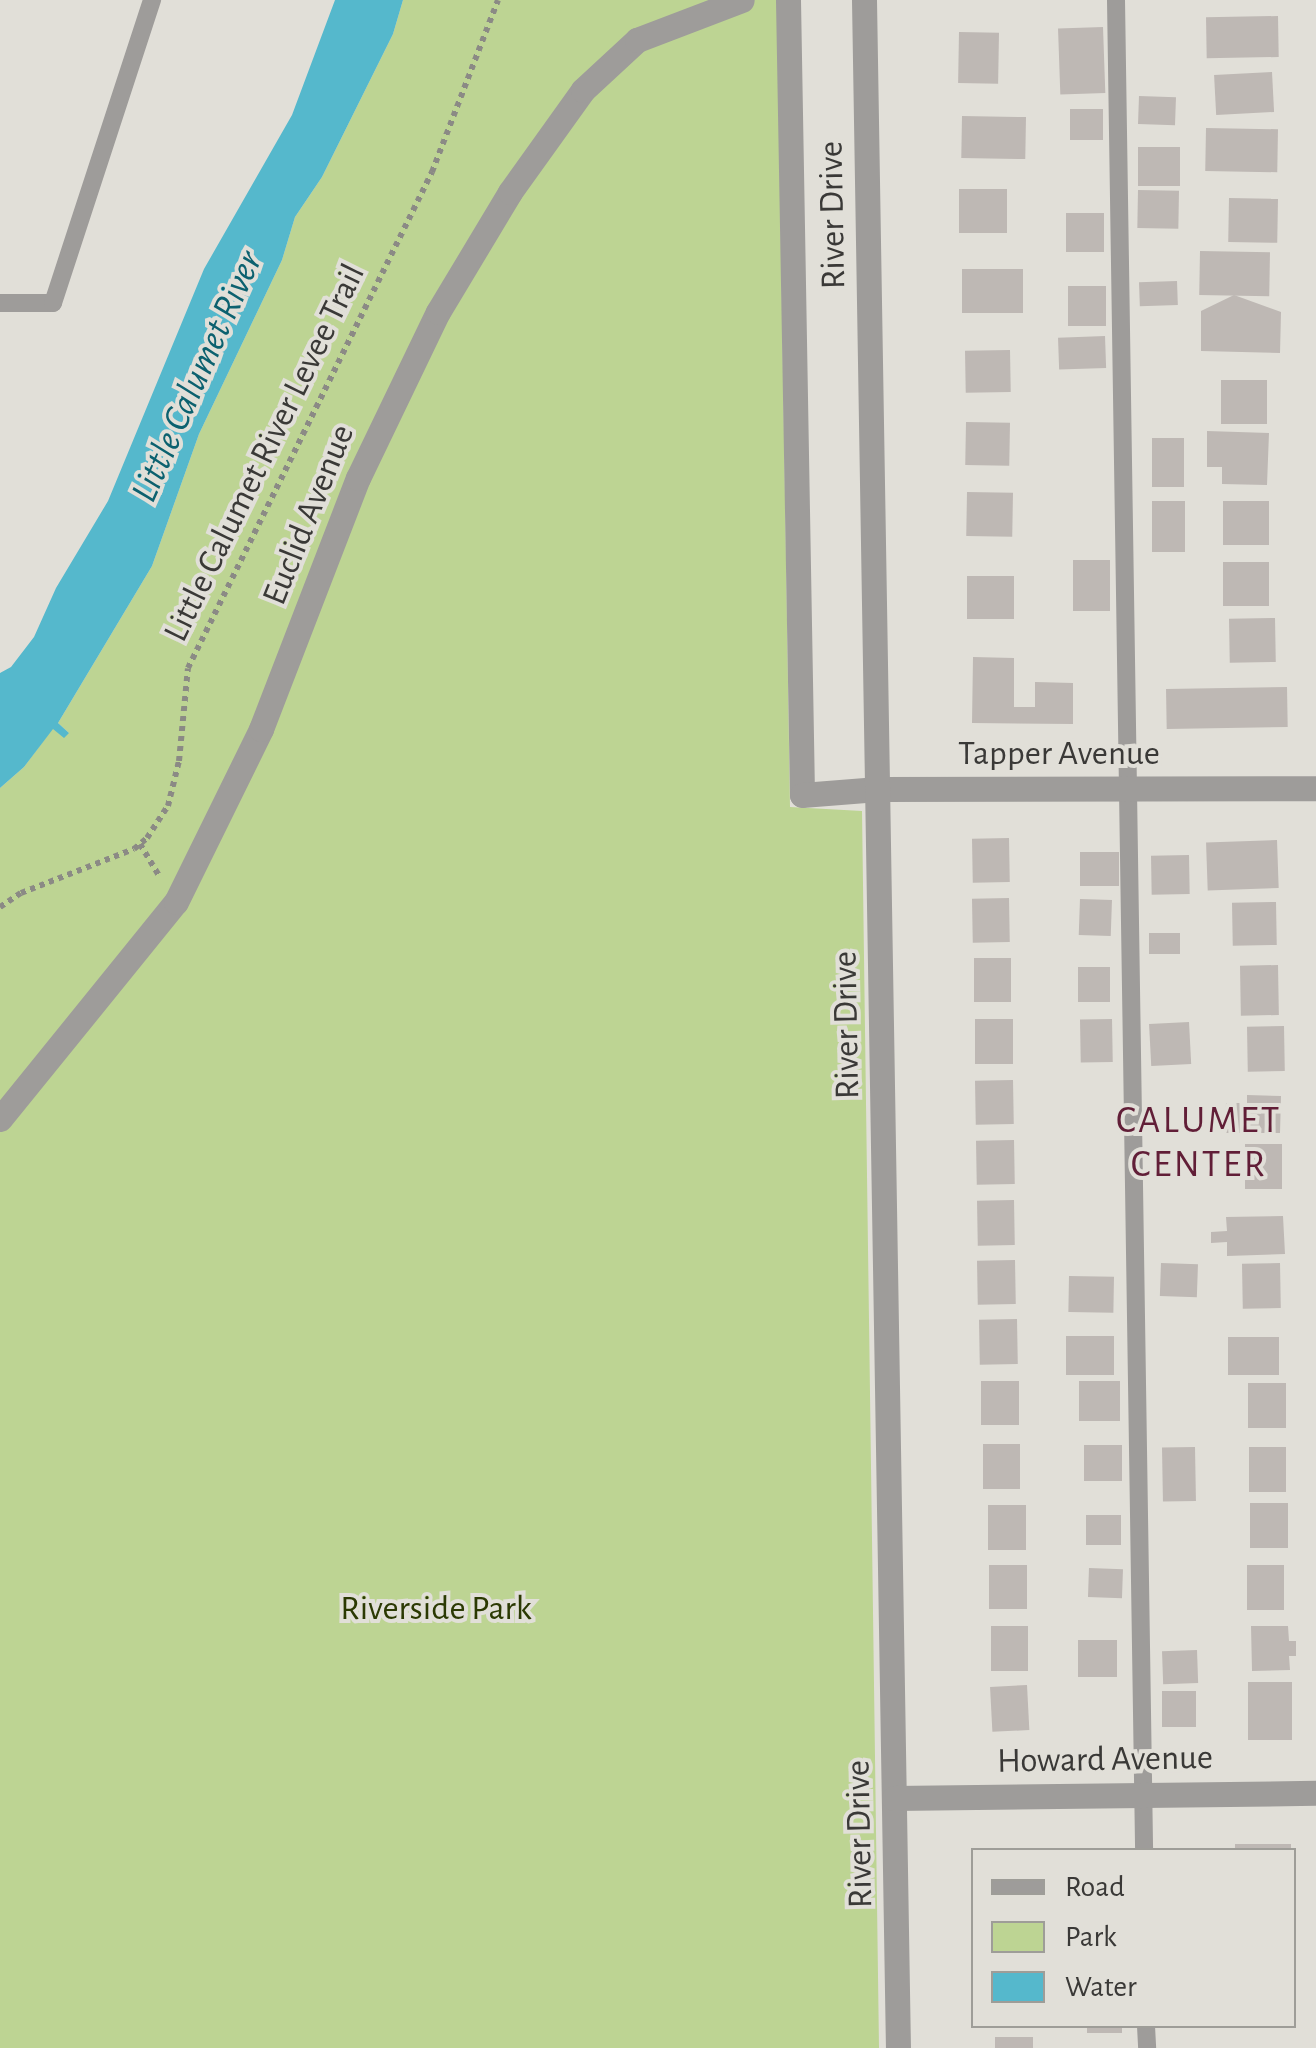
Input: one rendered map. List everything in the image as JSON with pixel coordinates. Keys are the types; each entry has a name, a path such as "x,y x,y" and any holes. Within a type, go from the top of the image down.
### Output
{"street":[{"name":"Euclid Avenue","path":"0,1120 176,902 261,729 358,478 438,312 510,192 583,90 637,40 742,0"},
{"name":"River Drive","path":"788,0 802,795"},
{"name":"River Drive","path":"864,0 898,2048"},
{"name":"Tapper Avenue","path":"802,795 878,790 1316,788"},
{"name":"Howard Avenue","path":"894,1798 1316,1793"}],"lane":[{"path":"0,303 53,304 152,0"},
{"path":"1116,0 1144,1848"}],"path":[{"name":"Little Calumet River Levee Trail","path":"0,907 21,893 134,849 157,825 168,806 180,761 188,668 432,172 498,0"}],"green space":[{"name":"Riverside Park","path":"403,0 777,0 790,807 862,811 879,2048 0,2048 0,788 24,767 53,728 69,733 58,723 152,566 199,434 282,260 295,217 322,177 393,34"}],"water":[{"name":"Little Calumet River","path":"335,0 403,0 393,34 322,177 295,217 282,260 199,434 152,566 58,723 69,733 64,738 53,729 24,767 0,788 0,673 11,667 34,637 56,588 108,501 204,269 292,115"}],"building":[{"path":"1278,16 1279,57 1207,58 1206,17"},
{"path":"1103,27 1105,93 1060,95 1058,29"},
{"path":"959,32 999,33 998,84 958,83"},
{"path":"1272,72 1274,112 1216,115 1214,75"},
{"path":"1139,96 1176,97 1175,125 1138,124"},
{"path":"1070,109 1103,109 1103,140 1070,140"},
{"path":"962,116 1026,117 1025,159 961,158"},
{"path":"1206,128 1278,129 1277,172 1205,171"},
{"path":"1138,147 1180,147 1180,186 1138,186"},
{"path":"959,189 1007,189 1007,233 959,233"},
{"path":"1138,190 1179,191 1178,229 1137,228"},
{"path":"1229,198 1278,199 1277,243 1228,242"},
{"path":"1066,213 1104,213 1104,252 1066,252"},
{"path":"1200,251 1270,252 1269,296 1199,295"},
{"path":"962,269 1023,269 1023,313 962,313"},
{"path":"1177,281 1178,305 1140,306 1139,282"},
{"path":"1068,286 1106,286 1106,326 1068,326"},
{"path":"1234,295 1281,312 1280,353 1201,351 1201,311"},
{"path":"1105,336 1106,368 1059,370 1058,338"},
{"path":"1010,350 1011,392 966,393 965,351"},
{"path":"1221,380 1267,380 1267,424 1221,424"},
{"path":"966,422 1010,423 1009,466 965,465"},
{"path":"1207,431 1269,433 1267,485 1222,484 1222,467 1207,467"},
{"path":"1152,438 1184,438 1184,487 1152,487"},
{"path":"967,492 1013,493 1012,537 966,536"},
{"path":"1152,501 1185,501 1185,552 1152,552"},
{"path":"1223,501 1269,501 1269,545 1223,545"},
{"path":"1073,560 1110,560 1110,611 1073,611"},
{"path":"1223,562 1269,562 1269,606 1223,606"},
{"path":"967,576 1014,576 1014,619 967,619"},
{"path":"1275,618 1276,662 1230,663 1229,619"},
{"path":"973,657 1014,658 1014,707 1035,707 1035,682 1073,683 1073,724 972,723"},
{"path":"1287,687 1288,727 1167,729 1166,689"},
{"path":"1009,838 1010,882 973,883 972,839"},
{"path":"1277,840 1279,888 1208,890 1206,842"},
{"path":"1080,852 1119,852 1119,886 1080,886"},
{"path":"1189,855 1190,894 1152,895 1151,856"},
{"path":"1009,898 1010,942 973,943 972,899"},
{"path":"1080,899 1112,900 1111,936 1079,935"},
{"path":"1276,902 1277,945 1233,946 1232,903"},
{"path":"1149,933 1180,933 1180,954 1149,954"},
{"path":"974,958 1011,958 1011,1002 974,1002"},
{"path":"1278,965 1279,1015 1241,1016 1240,966"},
{"path":"1078,967 1110,967 1110,1002 1078,1002"},
{"path":"975,1019 1013,1019 1013,1064 975,1064"},
{"path":"1112,1019 1113,1062 1081,1063 1080,1020"},
{"path":"1189,1022 1191,1064 1151,1066 1149,1024"},
{"path":"1284,1026 1285,1071 1248,1072 1247,1027"},
{"path":"1013,1080 1014,1124 976,1125 975,1081"},
{"path":"1247,1095 1281,1096 1280,1133 1225,1133 1226,1103 1247,1103"},
{"path":"1014,1140 1015,1184 977,1185 976,1141"},
{"path":"1245,1144 1282,1144 1282,1189 1245,1189"},
{"path":"1014,1200 1015,1245 978,1246 977,1201"},
{"path":"1283,1216 1285,1254 1227,1256 1227,1242 1211,1243 1211,1232 1227,1231 1226,1217"},
{"path":"1015,1260 1016,1304 978,1305 977,1261"},
{"path":"1161,1263 1198,1264 1197,1297 1160,1296"},
{"path":"1280,1263 1281,1308 1243,1309 1242,1264"},
{"path":"1069,1276 1114,1277 1113,1313 1068,1312"},
{"path":"1017,1319 1018,1364 980,1365 979,1320"},
{"path":"1066,1336 1114,1336 1114,1375 1066,1375"},
{"path":"1228,1337 1279,1337 1279,1375 1228,1375"},
{"path":"981,1381 1019,1381 1019,1425 981,1425"},
{"path":"1079,1381 1120,1381 1120,1421 1079,1421"},
{"path":"1248,1383 1286,1383 1286,1428 1248,1428"},
{"path":"983,1444 1020,1444 1020,1489 983,1489"},
{"path":"1084,1445 1122,1445 1122,1481 1084,1481"},
{"path":"1195,1447 1196,1501 1163,1502 1162,1448"},
{"path":"1249,1447 1286,1447 1286,1492 1249,1492"},
{"path":"1250,1503 1288,1503 1288,1548 1250,1548"},
{"path":"988,1505 1026,1505 1026,1550 988,1550"},
{"path":"1086,1515 1121,1515 1121,1545 1086,1545"},
{"path":"989,1565 1027,1565 1027,1609 989,1609"},
{"path":"1247,1565 1284,1565 1284,1610 1247,1610"},
{"path":"1089,1568 1123,1569 1122,1598 1088,1597"},
{"path":"991,1626 1028,1626 1028,1671 991,1671"},
{"path":"1251,1626 1288,1626 1289,1641 1296,1641 1296,1656 1289,1656 1290,1670 1252,1671"},
{"path":"1078,1640 1117,1640 1117,1677 1078,1677"},
{"path":"1197,1650 1198,1683 1163,1684 1162,1651"},
{"path":"1248,1682 1292,1682 1292,1740 1248,1740"},
{"path":"1027,1685 1029,1730 992,1732 990,1687"},
{"path":"1162,1691 1196,1691 1196,1727 1162,1727"},
{"path":"1235,1844 1291,1844 1291,1848 1235,1848"},
{"path":"1087,2028 1122,2028 1122,2033 1087,2033"},
{"path":"995,2037 1033,2037 1033,2048 995,2048"}],"district":[{"name":"CALUMET CENTER","path":"1199,1144"}]}
